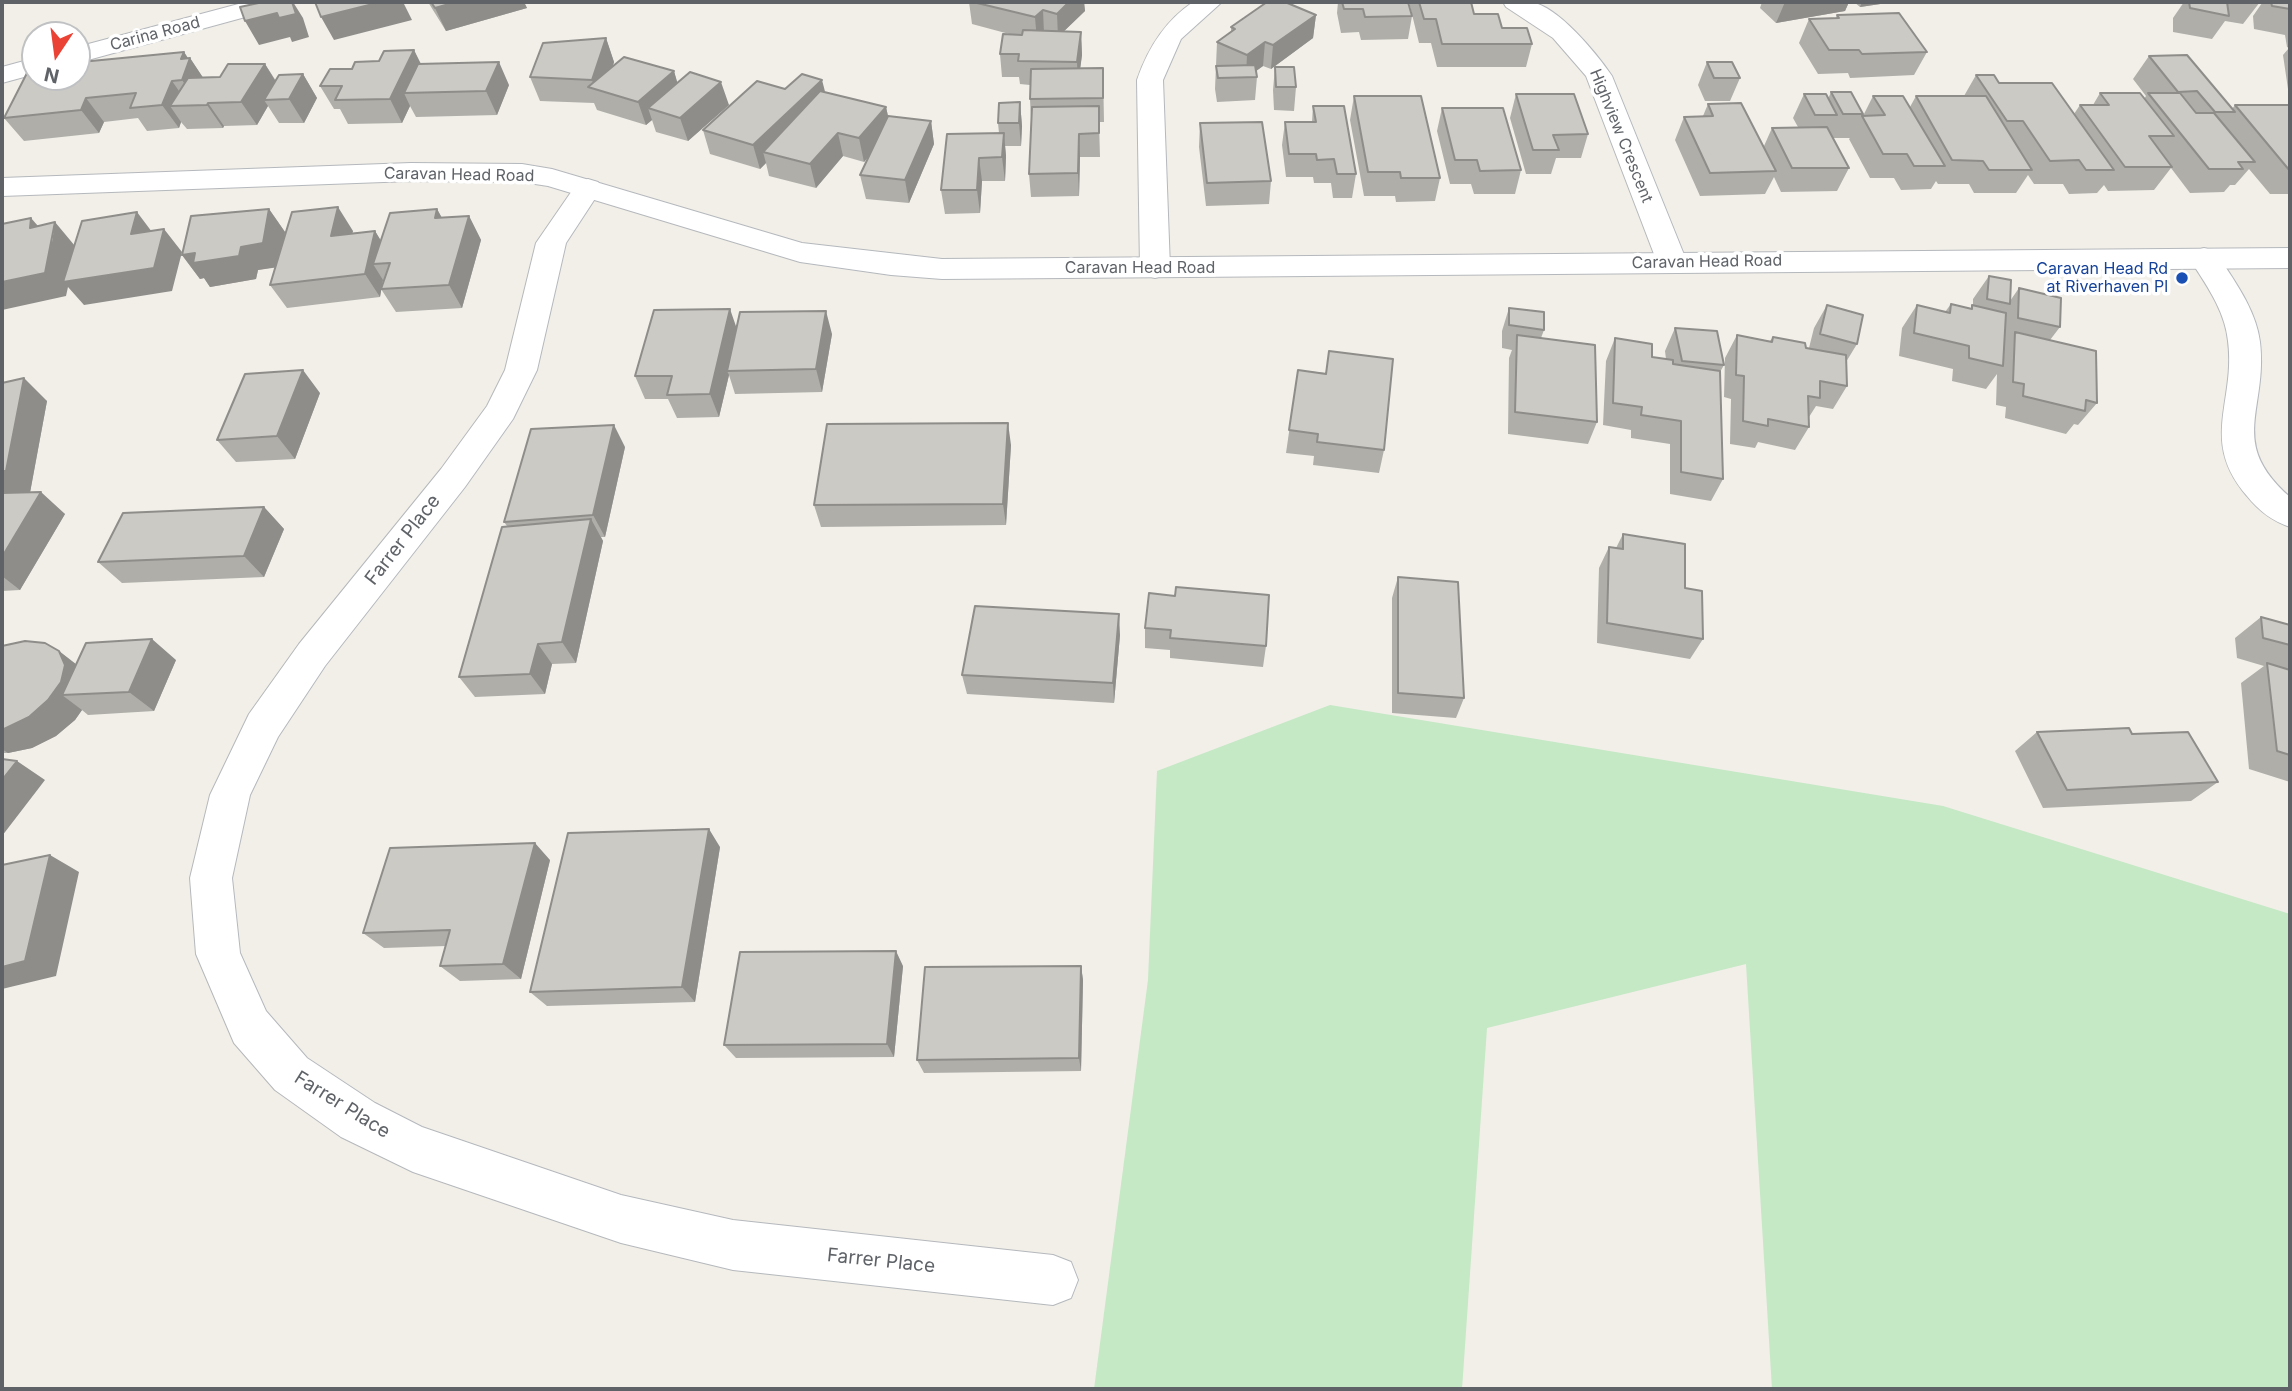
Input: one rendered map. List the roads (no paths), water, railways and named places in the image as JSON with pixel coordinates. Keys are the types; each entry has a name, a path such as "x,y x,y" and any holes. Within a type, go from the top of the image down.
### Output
{"street":[{"name":"Carina Road","path":"91,51 273,2"},
{"path":"1155,268 1150,80 1157,55 1168,37 1188,17 1210,2"},
{"name":"Highview Crescent","path":"1515,2 1556,27 1589,59 1599,76 1672,262"},
{"path":"2,75 21,70"},
{"name":"Caravan Head Road","path":"2,187 471,171 552,178 755,240 849,260 942,269 2290,258"},
{"name":"Farrer Place","path":"587,188 551,243 521,370 501,411 453,478 312,655 263,726 230,795 211,878 218,954 250,1027 291,1074 358,1120 413,1148 621,1219 733,1245 1053,1280"},
{"path":"2204,258 2236,314 2244,340 2245,375 2236,444 2241,464 2258,488 2290,514"}],"place":[{"name":"Caravan Head Rd at Riverhaven Pl","path":"2182,278"}]}
